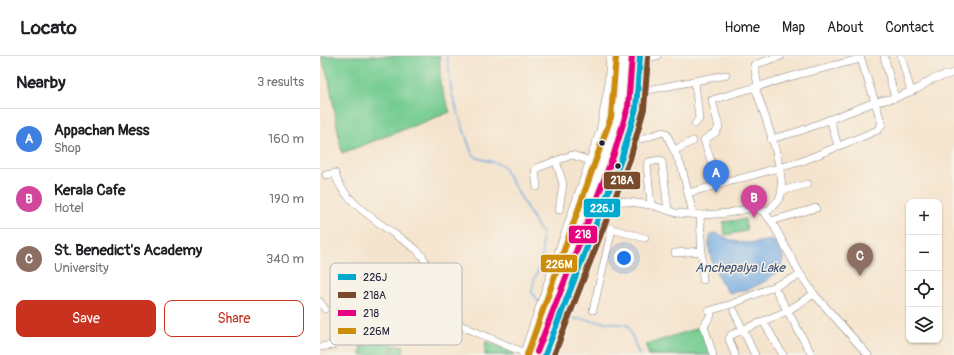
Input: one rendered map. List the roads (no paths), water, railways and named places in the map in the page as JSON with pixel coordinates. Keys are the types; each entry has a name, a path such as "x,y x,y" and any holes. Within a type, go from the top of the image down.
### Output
{"highway":[{"path":"526,354 532,330 611,117 616,56"},
{"path":"526,354 547,307 606,157 619,101 622,56"},
{"path":"542,355 607,192 617,161 633,108 637,56"},
{"path":"542,355 555,310 614,160 627,109 637,56"}],"street":[{"path":"610,56 608,88 600,132 591,161 587,182 621,201 651,205 676,213 729,213 751,208 763,211 771,221 801,275 814,294 868,355"},
{"path":"607,192 628,140 636,108 638,90 637,56 657,56"},
{"path":"765,214 780,198 781,191 779,169 772,139 756,86 754,65 781,56"},
{"path":"884,56 895,98"},
{"path":"901,56 911,92"},
{"path":"688,193 779,169 880,128 882,124 860,57 712,100 719,127 716,132 704,140 718,185"},
{"path":"772,139 800,131 830,118 875,102 895,98 911,92 932,79 954,73"},
{"path":"638,90 648,90 695,82 726,75"},
{"path":"694,124 699,120 695,82"},
{"path":"830,118 838,146"},
{"path":"628,140 641,139 664,132 675,150 688,193 697,214 702,251 703,280"},
{"path":"675,150 693,141"},
{"path":"537,188 536,170 556,160 572,155 591,161"},
{"path":"556,160 563,184 560,210"},
{"path":"651,205 647,166 649,162 660,160 662,162 668,210"},
{"path":"326,175 336,173 341,188 352,201 417,250 426,263"},
{"path":"781,191 808,184"},
{"path":"771,221 816,208"},
{"path":"594,225 645,238"},
{"path":"593,310 612,229"},
{"path":"675,253 702,251"},
{"path":"713,355 704,326 711,315 709,311 753,296 801,275"},
{"path":"777,292 812,355"},
{"path":"735,355 729,337 732,334 787,311 814,294"},
{"path":"320,302 324,309"},
{"path":"734,311 742,331 755,355"},
{"path":"763,321 783,355"},
{"path":"462,326 526,354"},
{"path":"320,347 334,345"}],"water":[{"name":"Anchepalya Lake","path":"717,233 732,240 744,243 772,240 781,250 783,260 779,269 761,284 738,292 728,292 716,272 710,255 709,239 712,234"}],"waterway":[{"path":"447,56 452,95 472,154 478,158 502,165 542,234 542,261 534,280 532,293 539,302"},
{"path":"562,317 628,325 639,355"}],"place":[{"name":"Appachan Mess","path":"716,193"},
{"name":"Kerala Cafe","path":"754,218"},
{"name":"St. Benedict's Academy","path":"860,276"}]}
